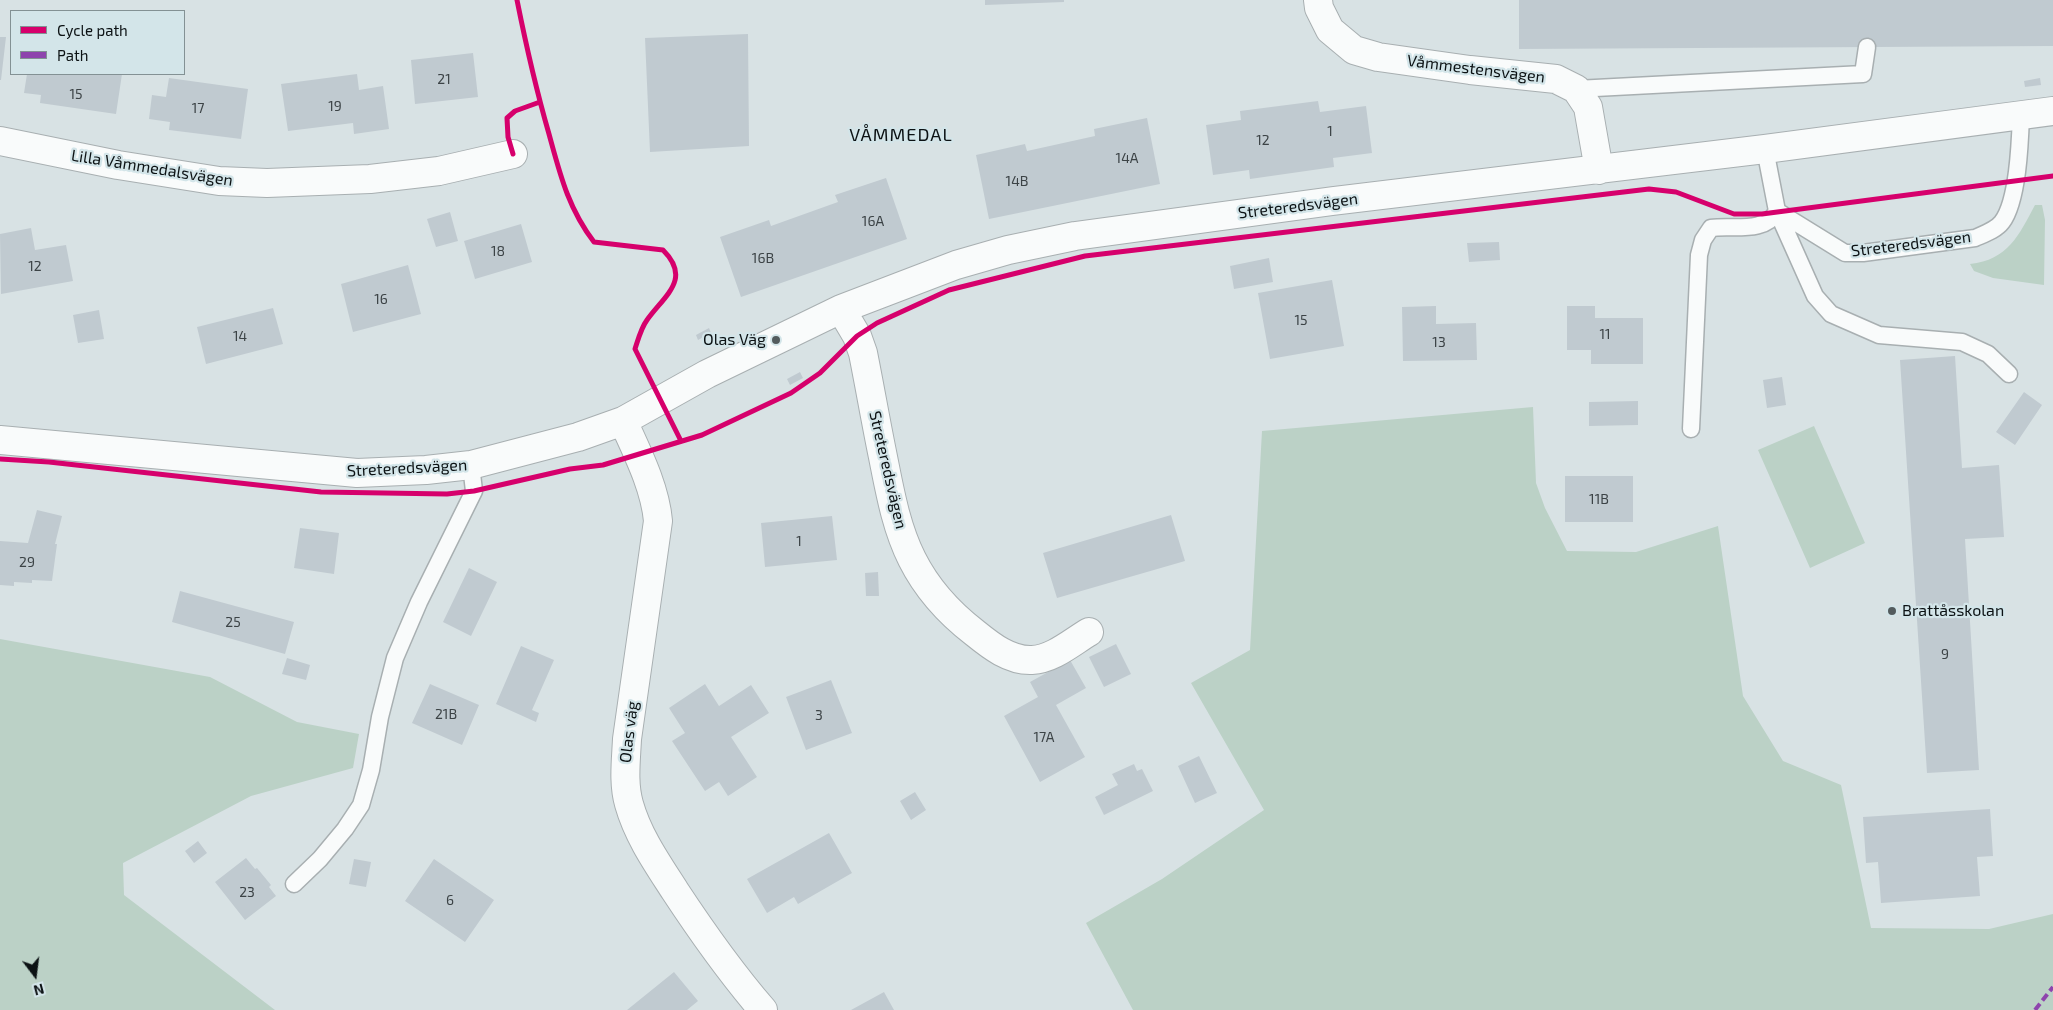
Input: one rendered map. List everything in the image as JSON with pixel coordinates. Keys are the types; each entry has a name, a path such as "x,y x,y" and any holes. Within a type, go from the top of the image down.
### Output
{"street":[{"name":"Våmmestensvägen","path":"1318,0 1319,8 1330,30 1354,50 1378,57 1470,70 1556,79 1576,89"},
{"path":"1576,89 1588,107 1599,170"},
{"name":"Streteredsvägen","path":"0,440 357,473 426,470 471,465 578,437 623,421 708,374 841,309 956,265 1008,250 1074,236 1333,201 1599,170 2053,111"},
{"name":"Lilla Våmmedalsvägen","path":"0,141 118,165 210,180 266,182 319,182 390,177 439,171 513,154"},
{"name":"Streteredsvägen","path":"841,309 857,336 863,353 898,525 912,559 950,614 989,644 1017,659 1034,660 1051,655 1089,632"},
{"name":"Olas väg","path":"623,421 657,508 658,521 627,739 624,773 628,802 642,840 651,854 736,977 763,1010"}],"lane":[{"path":"1576,89 1863,74 1867,46"},
{"name":"Streteredsvägen","path":"1777,211 1844,253 1863,253 1975,238 2001,224 2007,213 2016,181 2021,115"},
{"path":"1765,149 1777,211 1815,296 1831,314 1879,335 1962,342 1988,354 2010,374"},
{"path":"1691,429 1700,255 1703,240 1711,228 1726,226 1747,227 1766,224 1773,219 1777,211"},
{"path":"294,884 345,829 361,805 371,770 380,717 395,658 419,602 474,491 471,465"}],"green space":[{"path":"2035,205 2042,205 2045,220 2044,285 1993,278 1974,271 1970,264 1983,262 1994,257 2011,244"},
{"path":"1533,407 1536,483 1545,508 1567,551 1636,552 1718,526 1743,696 1783,761 1841,785 1871,928 1989,929 2053,914 2053,1010 1133,1010 1086,923 1162,879 1264,810 1191,683 1250,650 1262,431"},
{"path":"1814,426 1865,543 1810,568 1758,450"},
{"path":"0,639 210,677 297,722 359,734 353,768 251,796 123,863 124,895 275,1010 0,1010"}],"building":[{"path":"985,0 1064,0 1064,2 985,5"},
{"path":"1519,0 2053,0 2053,46 1519,49"},
{"path":"748,34 749,146 650,152 645,38"},
{"path":"0,37 6,37 1,80 0,80"},
{"path":"473,53 478,97 415,104 411,60"},
{"path":"357,74 359,90 383,86 389,129 354,134 353,123 288,131 281,84"},
{"path":"27,75 122,75 116,114 40,103 41,95 24,93"},
{"path":"169,78 248,89 241,139 169,130 170,122 149,119 152,95 166,97"},
{"path":"2040,78 2041,85 2025,87 2024,81"},
{"path":"1318,101 1320,112 1366,106 1372,153 1333,158 1334,167 1250,179 1249,170 1213,175 1206,125 1241,120 1240,111"},
{"path":"1147,118 1160,184 989,219 976,155 1025,144 1027,151 1095,136 1094,129"},
{"path":"886,178 907,239 741,297 720,237 769,220 771,226 838,202 835,195"},
{"path":"450,212 458,241 436,247 427,219"},
{"path":"521,224 532,262 475,279 464,241"},
{"path":"31,228 35,250 66,245 73,281 1,294 0,234"},
{"path":"1499,242 1500,260 1469,262 1467,243"},
{"path":"1269,258 1273,282 1234,289 1230,266"},
{"path":"408,265 421,314 353,332 341,284"},
{"path":"1332,280 1344,346 1270,359 1258,293"},
{"path":"1436,306 1436,324 1476,323 1477,360 1403,361 1402,307"},
{"path":"1567,306 1595,306 1595,318 1643,318 1643,364 1591,364 1591,350 1567,350"},
{"path":"273,308 283,344 206,364 197,327"},
{"path":"99,310 104,339 78,343 73,315"},
{"path":"709,328 711,333 698,340 696,335"},
{"path":"1955,356 1962,468 1999,465 2004,537 1965,539 1979,770 1927,773 1900,360"},
{"path":"800,372 803,378 790,385 787,379"},
{"path":"1782,377 1786,405 1767,408 1763,380"},
{"path":"2024,392 2042,405 2015,445 1996,432"},
{"path":"1638,401 1638,425 1589,426 1589,402"},
{"path":"1565,476 1633,476 1633,522 1565,522"},
{"path":"37,510 62,516 55,544 57,544 52,581 32,580 32,583 14,582 14,586 0,585 0,541 28,543"},
{"path":"1171,515 1185,561 1057,598 1043,553"},
{"path":"832,516 837,560 765,567 761,523"},
{"path":"300,528 339,533 334,574 294,568"},
{"path":"469,568 497,582 471,636 443,622"},
{"path":"878,572 879,596 866,596 865,573"},
{"path":"180,591 294,622 285,654 172,622"},
{"path":"1116,644 1131,674 1104,687 1089,657"},
{"path":"521,646 554,660 532,710 539,713 536,722 496,704"},
{"path":"287,658 310,665 306,680 282,674"},
{"path":"1070,660 1086,688 1056,705 1085,757 1040,782 1004,716 1038,697 1030,682"},
{"path":"831,680 852,733 806,750 786,697"},
{"path":"430,684 479,705 462,745 412,723"},
{"path":"705,684 719,706 751,685 769,713 731,737 757,777 728,796 719,782 705,791 672,741 685,733 669,708"},
{"path":"1199,756 1217,793 1195,803 1178,766"},
{"path":"1134,764 1137,771 1142,769 1153,791 1104,815 1095,797 1118,785 1112,774"},
{"path":"915,792 926,810 911,820 900,801"},
{"path":"1990,809 1993,856 1977,857 1980,896 1881,903 1878,862 1866,863 1863,817"},
{"path":"829,833 852,873 798,904 794,897 767,913 747,879"},
{"path":"198,841 207,853 194,863 185,851"},
{"path":"246,858 271,885 269,887 276,896 245,920 215,882"},
{"path":"354,859 371,862 366,887 349,884"},
{"path":"434,859 494,900 465,942 405,901"},
{"path":"674,972 698,1001 687,1010 627,1010"},
{"path":"884,992 894,1010 851,1010"}],"marked path":[{"path":"2035,1010 2053,987"}],"cycle path":[{"path":"517,0 536,84 557,163 571,203 585,229 594,242 663,250 671,260 675,270 673,286 645,323 635,349 681,441"},
{"path":"513,154 508,137 507,118 515,111 540,102"},
{"path":"0,459 49,462 321,492 447,494 474,491 570,469 603,465 702,435 791,393 820,373 857,336 877,323 949,290 1085,256 1649,189 1676,192 1734,214 1762,214 2053,176"}],"place":[{"name":"Olas Väg","path":"776,340"},
{"name":"Brattåsskolan","path":"1892,611"}],"district":[{"name":"VÅMMEDAL","path":"901,135"}]}
